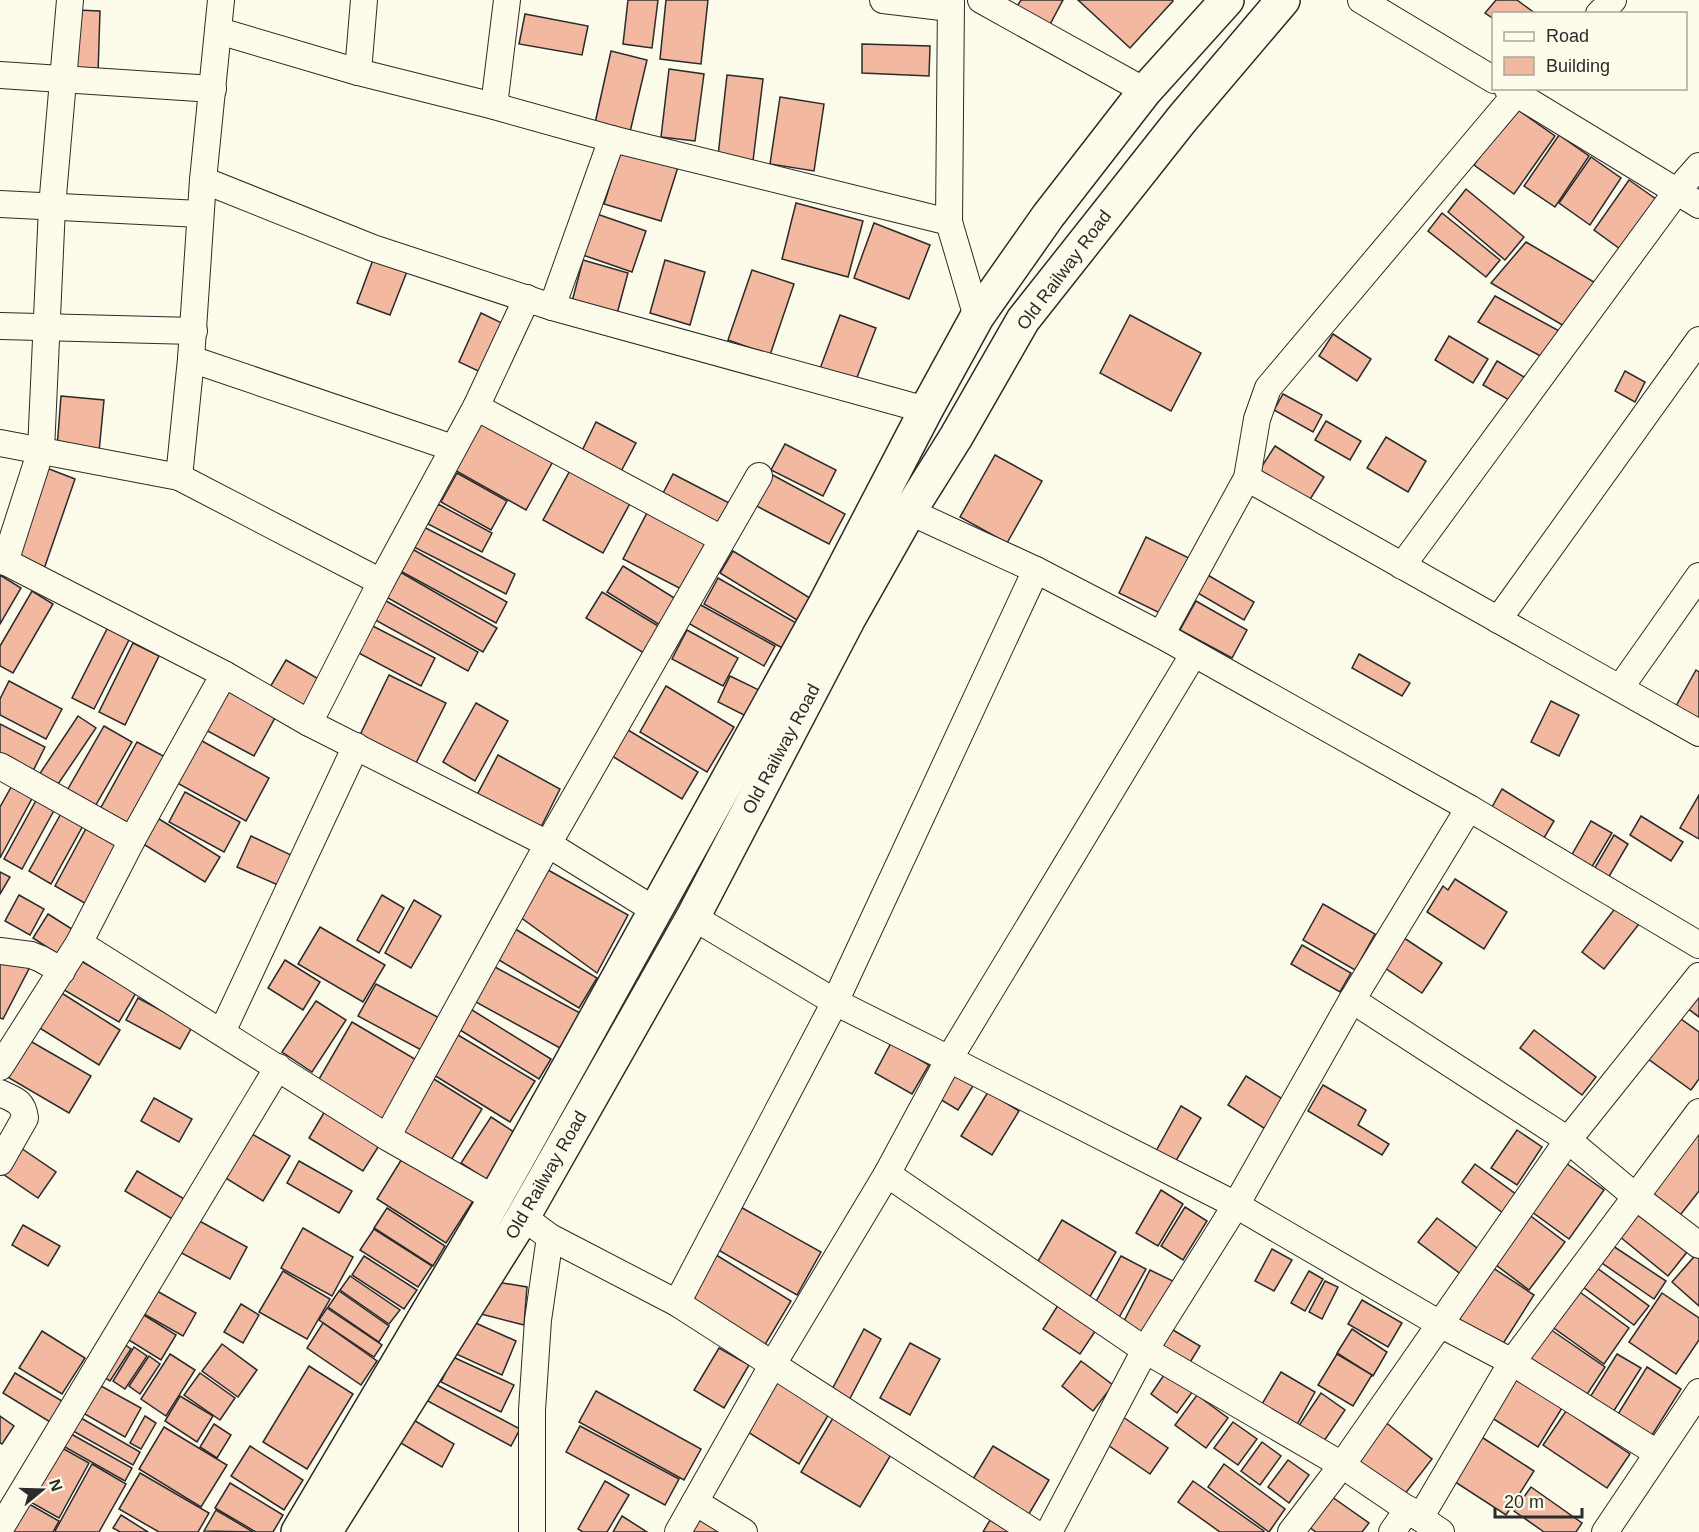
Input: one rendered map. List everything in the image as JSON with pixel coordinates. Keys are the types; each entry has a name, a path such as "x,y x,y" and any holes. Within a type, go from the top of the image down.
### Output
{"main road":[{"name":"Old Railway Road","path":"298,1532 495,1199 656,911 824,606 977,317 1048,216 1145,91 1227,0"},
{"name":"Old Railway Road","path":"326,1532 524,1217 693,917 848,620 1023,320 1182,119 1283,0"}],"street":[{"path":"70,0 52,207 41,450 3,561 224,674 309,723 548,844 656,911"},
{"path":"178,477 194,331 200,214 221,0"},
{"path":"358,72 364,0"},
{"path":"494,106 507,0"},
{"path":"884,0 950,4 949,222 977,317"},
{"path":"981,0 1145,91"},
{"path":"1361,0 1492,79"},
{"path":"1601,12 1613,0"},
{"path":"219,31 358,72 494,106 612,140 949,222"},
{"path":"0,75 213,89"},
{"path":"1161,635 1247,478 1257,418 1268,388 1515,90 1699,205"},
{"path":"552,307 612,140"},
{"path":"1402,566 1677,191 1699,166"},
{"path":"203,180 373,248 552,307 926,410"},
{"path":"0,204 200,214"},
{"path":"309,723 381,582 476,407 527,298"},
{"path":"0,326 194,331"},
{"path":"1498,620 1699,340"},
{"path":"191,359 453,448"},
{"path":"476,407 722,539"},
{"path":"0,443 178,477 381,582"},
{"path":"387,1137 548,844 759,476"},
{"path":"1247,478 1699,733"},
{"path":"881,497 1036,570 1161,635 1469,808 1699,945"},
{"path":"677,1303 834,1002 1036,570"},
{"path":"1620,688 1699,576"},
{"path":"678,1532 887,1174 949,1059 1193,655"},
{"path":"0,1067 79,943 132,840 224,674"},
{"path":"222,1032 356,746"},
{"path":"0,766 132,840"},
{"path":"1049,1532 1145,1350 1236,1206 1352,1000 1469,808"},
{"path":"693,917 834,1002 1236,1206 1440,1324 1512,1362 1657,1453"},
{"path":"79,943 278,1066 387,1137 495,1199"},
{"path":"0,951 41,958 63,971"},
{"path":"1291,1532 1342,1466 1568,1140 1699,976"},
{"path":"1352,1000 1568,1140 1636,1197 1699,1245"},
{"path":"0,1529 278,1066"},
{"path":"0,1093 22,1105 25,1118 0,1162"},
{"path":"1392,1532 1414,1513 1512,1362 1699,1112"},
{"path":"887,1174 1145,1350 1342,1466 1441,1532"},
{"path":"524,1217 550,1237 677,1303 1033,1532"},
{"path":"532,1532 532,1410 538,1320 550,1237"},
{"path":"1605,1532 1699,1392"},
{"path":"695,1502 744,1532"}],"building":[{"path":"628,0 658,0 652,48 623,44"},
{"path":"666,0 708,0 701,64 660,59"},
{"path":"1021,0 1063,0 1047,30 1014,11"},
{"path":"1078,0 1172,0 1173,1 1130,48"},
{"path":"1496,0 1517,0 1533,12 1492,12 1492,18 1485,13"},
{"path":"77,10 100,11 98,74 74,73"},
{"path":"525,14 588,26 582,55 519,44"},
{"path":"862,44 930,46 929,76 862,73"},
{"path":"611,51 647,60 630,132 595,123"},
{"path":"669,69 704,74 695,141 661,137"},
{"path":"727,75 763,79 753,161 718,156"},
{"path":"780,97 824,104 814,171 770,164"},
{"path":"1514,107 1555,136 1514,194 1474,165"},
{"path":"1559,135 1589,156 1555,207 1524,186"},
{"path":"621,150 678,167 661,221 604,204"},
{"path":"1591,157 1621,178 1590,225 1559,203"},
{"path":"1629,180 1663,204 1627,254 1594,230"},
{"path":"1466,189 1524,237 1505,260 1448,212"},
{"path":"796,203 863,221 848,277 782,259"},
{"path":"594,213 646,231 632,272 580,254"},
{"path":"1442,213 1500,260 1486,277 1428,231"},
{"path":"874,223 930,245 909,299 854,278"},
{"path":"1526,242 1599,285 1564,326 1491,283"},
{"path":"374,257 408,269 390,315 357,303"},
{"path":"583,260 628,273 615,321 570,309"},
{"path":"665,260 705,272 690,325 650,313"},
{"path":"752,270 794,284 770,355 728,340"},
{"path":"1495,296 1563,333 1546,359 1478,322"},
{"path":"481,313 512,328 489,376 459,362"},
{"path":"840,315 876,328 853,388 818,374"},
{"path":"1130,315 1201,353 1171,411 1100,373"},
{"path":"1333,334 1371,359 1357,381 1319,356"},
{"path":"1449,336 1488,359 1473,383 1435,360"},
{"path":"1497,361 1529,380 1516,404 1483,385"},
{"path":"1625,371 1645,382 1635,402 1615,391"},
{"path":"1283,394 1322,415 1313,432 1274,410"},
{"path":"61,396 104,400 99,452 57,448"},
{"path":"480,414 556,456 526,510 451,468"},
{"path":"1326,421 1361,441 1350,460 1315,440"},
{"path":"596,422 636,443 617,479 578,459"},
{"path":"1386,437 1426,461 1408,492 1367,468"},
{"path":"785,444 836,470 823,496 771,470"},
{"path":"1275,446 1324,477 1304,509 1255,477"},
{"path":"995,455 1042,481 1007,543 960,517"},
{"path":"573,465 633,498 603,553 543,520"},
{"path":"44,467 75,479 44,569 12,558"},
{"path":"767,472 845,514 829,544 751,503"},
{"path":"457,473 507,501 491,530 441,502"},
{"path":"673,474 737,507 725,532 660,499"},
{"path":"438,504 492,533 482,552 428,524"},
{"path":"649,509 715,543 689,593 623,559"},
{"path":"416,523 515,574 506,594 406,543"},
{"path":"1146,537 1191,559 1164,615 1119,593"},
{"path":"405,545 507,602 496,623 393,567"},
{"path":"733,551 810,598 797,620 720,573"},
{"path":"623,566 684,604 668,630 607,592"},
{"path":"395,569 497,628 483,652 381,594"},
{"path":"1206,574 1254,602 1244,620 1196,592"},
{"path":"0,575 21,588 0,624"},
{"path":"718,578 798,624 784,649 704,604"},
{"path":"32,591 53,604 13,673 0,666 0,646"},
{"path":"602,592 668,632 652,658 586,618"},
{"path":"379,597 478,652 468,671 368,616"},
{"path":"1196,601 1247,630 1232,658 1180,630"},
{"path":"699,604 775,646 764,666 688,623"},
{"path":"365,622 435,658 421,686 351,649"},
{"path":"108,627 130,638 94,709 72,698"},
{"path":"687,630 738,658 723,686 672,659"},
{"path":"133,643 159,656 125,725 99,712"},
{"path":"1359,654 1410,683 1402,696 1352,668"},
{"path":"286,660 322,681 303,715 266,694"},
{"path":"1696,670 1699,672 1699,731 1671,715"},
{"path":"389,675 446,703 416,763 360,735"},
{"path":"730,676 765,693 752,719 718,702"},
{"path":"9,681 62,709 46,739 0,715 0,699"},
{"path":"666,686 734,727 707,772 640,732"},
{"path":"223,688 276,716 254,756 202,728"},
{"path":"1551,701 1579,715 1559,756 1531,742"},
{"path":"476,703 508,721 475,781 443,762"},
{"path":"78,716 96,728 52,793 35,781"},
{"path":"0,724 45,747 29,779 0,764"},
{"path":"104,726 132,742 93,810 65,794"},
{"path":"628,730 698,772 682,799 612,756"},
{"path":"193,736 269,778 246,821 170,779"},
{"path":"137,742 169,759 132,829 99,811"},
{"path":"498,755 560,789 540,829 477,795"},
{"path":"14,782 35,793 0,858 0,807"},
{"path":"1502,789 1554,821 1544,838 1492,807"},
{"path":"185,792 240,822 224,852 169,822"},
{"path":"39,795 57,805 22,869 4,859"},
{"path":"1699,795 1699,839 1680,828"},
{"path":"63,810 85,822 51,884 29,871"},
{"path":"1641,816 1683,842 1671,861 1630,835"},
{"path":"156,817 220,857 205,882 140,842"},
{"path":"1591,821 1612,833 1590,870 1570,858"},
{"path":"89,823 123,842 88,905 55,886"},
{"path":"1614,835 1628,844 1607,880 1593,871"},
{"path":"251,836 291,855 278,885 237,867"},
{"path":"541,866 628,915 597,973 516,914"},
{"path":"0,872 10,877 0,894"},
{"path":"1455,879 1507,912 1484,949 1427,912 1443,886 1448,890"},
{"path":"19,895 44,909 30,935 5,921"},
{"path":"382,895 404,908 379,953 357,940"},
{"path":"414,900 441,916 411,968 385,953"},
{"path":"1323,904 1375,934 1355,970 1303,940"},
{"path":"1616,907 1639,924 1604,969 1582,952"},
{"path":"48,914 75,931 59,955 33,938"},
{"path":"320,927 385,965 363,1002 298,964"},
{"path":"512,927 597,978 579,1008 494,957"},
{"path":"1398,934 1442,963 1422,993 1379,964"},
{"path":"1302,945 1351,973 1340,992 1291,964"},
{"path":"0,954 33,961 3,1019 0,1018"},
{"path":"76,958 136,993 119,1022 59,987"},
{"path":"285,960 320,982 303,1010 268,988"},
{"path":"493,966 580,1013 560,1048 474,1001"},
{"path":"376,984 443,1020 425,1052 358,1016"},
{"path":"1699,984 1699,1017 1683,1005"},
{"path":"60,992 120,1030 99,1065 38,1027"},
{"path":"138,998 192,1027 180,1049 126,1020"},
{"path":"316,1001 346,1020 312,1072 282,1052"},
{"path":"464,1005 551,1059 539,1079 452,1025"},
{"path":"1674,1014 1699,1032 1699,1079 1691,1090 1644,1056"},
{"path":"352,1022 425,1065 387,1129 315,1086"},
{"path":"1534,1030 1596,1077 1582,1095 1520,1048"},
{"path":"453,1032 535,1081 510,1122 429,1072"},
{"path":"25,1038 91,1076 69,1113 4,1075"},
{"path":"891,1043 929,1065 912,1094 875,1073"},
{"path":"947,1071 973,1086 958,1110 933,1095"},
{"path":"429,1076 482,1109 450,1162 397,1129"},
{"path":"1246,1076 1289,1103 1270,1132 1228,1105"},
{"path":"1323,1085 1366,1110 1358,1125 1389,1144 1382,1155 1308,1111"},
{"path":"988,1092 1019,1111 992,1155 961,1136"},
{"path":"154,1098 192,1119 179,1142 141,1121"},
{"path":"1181,1106 1201,1118 1170,1171 1151,1160"},
{"path":"325,1111 380,1144 363,1171 309,1138"},
{"path":"491,1117 517,1134 487,1180 461,1163"},
{"path":"245,1130 290,1156 263,1201 219,1174"},
{"path":"1517,1130 1542,1147 1517,1185 1491,1168"},
{"path":"1699,1131 1699,1191 1674,1223 1641,1197"},
{"path":"18,1146 56,1172 38,1198 0,1172"},
{"path":"403,1157 473,1201 446,1243 377,1199"},
{"path":"299,1161 352,1191 339,1213 287,1183"},
{"path":"1563,1161 1604,1190 1569,1239 1528,1209"},
{"path":"1475,1164 1517,1195 1503,1213 1462,1182"},
{"path":"137,1171 186,1200 174,1220 125,1191"},
{"path":"1161,1190 1183,1204 1158,1246 1136,1233"},
{"path":"737,1205 821,1252 797,1295 713,1247"},
{"path":"1185,1207 1207,1221 1183,1260 1161,1246"},
{"path":"387,1208 445,1246 433,1266 374,1228"},
{"path":"1634,1208 1687,1252 1668,1276 1614,1232"},
{"path":"1528,1214 1565,1242 1529,1290 1492,1262"},
{"path":"194,1218 247,1247 230,1279 176,1250"},
{"path":"1437,1218 1481,1251 1462,1275 1418,1242"},
{"path":"1062,1220 1116,1252 1088,1300 1034,1268"},
{"path":"23,1225 60,1246 48,1266 12,1245"},
{"path":"303,1228 353,1257 332,1296 281,1268"},
{"path":"374,1229 432,1266 418,1287 360,1250"},
{"path":"1607,1242 1666,1281 1654,1299 1596,1259"},
{"path":"1272,1249 1292,1260 1274,1291 1255,1281"},
{"path":"1699,1251 1699,1306 1672,1282"},
{"path":"713,1253 791,1301 763,1348 685,1300"},
{"path":"364,1256 417,1290 404,1309 352,1275"},
{"path":"1121,1256 1146,1269 1117,1321 1093,1307"},
{"path":"1487,1264 1534,1295 1499,1350 1452,1319"},
{"path":"1597,1268 1649,1306 1634,1325 1583,1287"},
{"path":"1150,1270 1175,1282 1147,1336 1123,1323"},
{"path":"283,1271 330,1299 307,1339 259,1312"},
{"path":"1309,1271 1323,1279 1305,1311 1291,1303"},
{"path":"350,1276 400,1310 389,1324 340,1290"},
{"path":"491,1281 527,1287 524,1325 477,1313"},
{"path":"1325,1281 1338,1287 1322,1319 1309,1312"},
{"path":"1577,1290 1629,1328 1604,1364 1551,1326"},
{"path":"157,1291 196,1313 183,1336 144,1314"},
{"path":"339,1291 389,1326 379,1342 328,1307"},
{"path":"1662,1293 1699,1318 1699,1340 1676,1374 1629,1342"},
{"path":"1362,1300 1402,1323 1388,1347 1348,1324"},
{"path":"1060,1302 1098,1327 1080,1354 1043,1329"},
{"path":"241,1304 259,1315 243,1343 224,1332"},
{"path":"327,1308 382,1345 374,1357 319,1320"},
{"path":"139,1312 176,1335 161,1360 124,1337"},
{"path":"469,1320 516,1341 502,1375 454,1353"},
{"path":"323,1323 377,1361 361,1385 307,1348"},
{"path":"1163,1324 1200,1346 1189,1364 1152,1343"},
{"path":"1547,1327 1605,1367 1582,1402 1523,1364"},
{"path":"864,1329 881,1339 846,1406 828,1397"},
{"path":"1352,1329 1387,1352 1373,1376 1337,1353"},
{"path":"42,1331 85,1358 62,1394 19,1368"},
{"path":"117,1339 131,1349 110,1381 96,1372"},
{"path":"910,1343 940,1359 910,1415 880,1398"},
{"path":"222,1344 257,1370 238,1397 202,1371"},
{"path":"134,1347 147,1356 125,1389 113,1381"},
{"path":"719,1348 749,1365 724,1408 694,1390"},
{"path":"170,1354 195,1370 166,1416 141,1399"},
{"path":"1337,1354 1372,1375 1353,1406 1318,1385"},
{"path":"1617,1354 1641,1368 1610,1417 1587,1402"},
{"path":"149,1356 160,1364 140,1394 129,1386"},
{"path":"453,1357 514,1385 501,1412 441,1382"},
{"path":"1081,1361 1113,1385 1093,1411 1062,1386"},
{"path":"309,1366 353,1394 307,1469 263,1442"},
{"path":"1647,1367 1681,1389 1649,1440 1615,1419"},
{"path":"1166,1372 1193,1391 1177,1413 1151,1394"},
{"path":"1281,1372 1315,1392 1294,1430 1259,1409"},
{"path":"15,1373 62,1401 50,1422 3,1393"},
{"path":"200,1373 235,1398 220,1420 184,1395"},
{"path":"770,1377 829,1414 799,1464 743,1429"},
{"path":"1516,1380 1562,1408 1538,1447 1492,1418"},
{"path":"92,1381 141,1408 125,1437 76,1409"},
{"path":"433,1383 520,1429 511,1446 424,1399"},
{"path":"596,1391 701,1449 684,1480 579,1422"},
{"path":"1321,1393 1345,1410 1322,1444 1298,1427"},
{"path":"1197,1395 1228,1418 1206,1448 1175,1425"},
{"path":"180,1396 213,1416 197,1442 165,1421"},
{"path":"1566,1411 1630,1454 1607,1488 1543,1445"},
{"path":"74,1414 140,1452 133,1465 66,1427"},
{"path":"0,1416 14,1426 2,1444 0,1443"},
{"path":"145,1416 156,1423 141,1449 130,1443"},
{"path":"1123,1417 1168,1448 1150,1474 1105,1443"},
{"path":"833,1418 892,1453 860,1507 801,1472"},
{"path":"412,1419 454,1444 442,1467 399,1442"},
{"path":"1384,1421 1432,1459 1401,1499 1352,1461"},
{"path":"1233,1422 1257,1439 1238,1465 1214,1448"},
{"path":"214,1424 231,1435 217,1458 200,1447"},
{"path":"580,1426 679,1479 665,1505 566,1452"},
{"path":"164,1427 227,1465 201,1507 139,1469"},
{"path":"64,1430 132,1468 125,1481 56,1442"},
{"path":"1477,1434 1534,1471 1506,1515 1449,1478"},
{"path":"1262,1442 1281,1456 1260,1485 1241,1471"},
{"path":"55,1444 89,1463 59,1518 25,1499"},
{"path":"250,1446 303,1480 284,1510 231,1476"},
{"path":"993,1446 1049,1480 1026,1519 970,1484"},
{"path":"1288,1460 1309,1475 1289,1503 1268,1487"},
{"path":"92,1464 126,1484 99,1532 55,1531"},
{"path":"1224,1464 1285,1509 1269,1532 1208,1487"},
{"path":"140,1473 209,1513 198,1532 159,1532 119,1509"},
{"path":"605,1481 629,1495 607,1532 583,1532 578,1529"},
{"path":"1193,1481 1264,1531 1220,1532 1178,1502"},
{"path":"230,1483 283,1515 273,1532 256,1532 215,1508"},
{"path":"1531,1487 1582,1523 1576,1532 1544,1532 1514,1511"},
{"path":"1325,1492 1369,1523 1362,1532 1316,1532 1303,1523"},
{"path":"22,1500 59,1521 53,1532 4,1532"},
{"path":"216,1510 253,1532 204,1531"},
{"path":"694,1514 722,1532 684,1532"},
{"path":"121,1515 148,1532 120,1532 113,1528"},
{"path":"622,1516 647,1532 613,1532"},
{"path":"990,1520 1011,1532 983,1532"}]}
